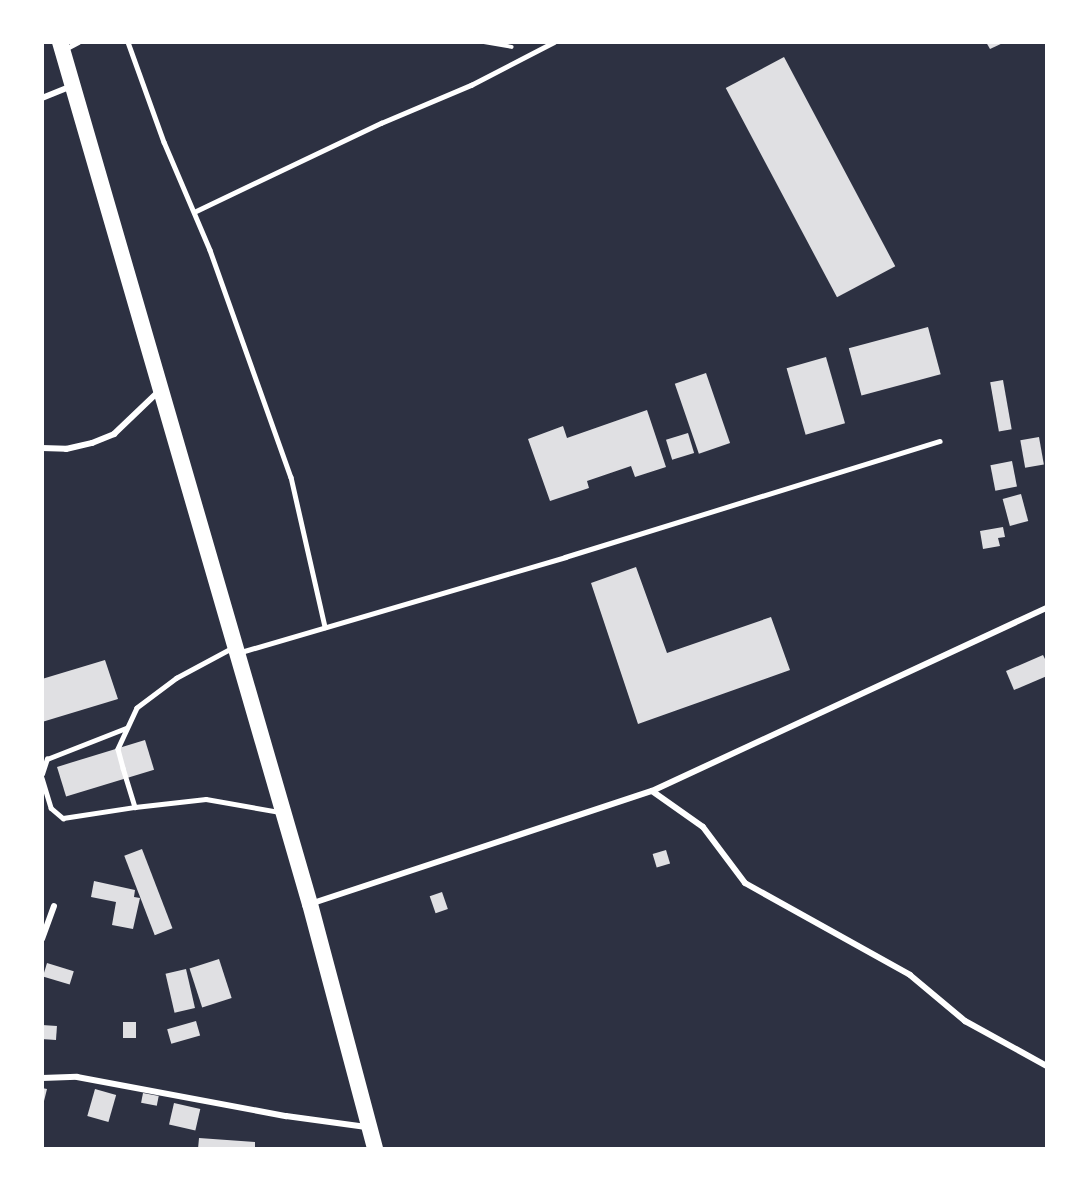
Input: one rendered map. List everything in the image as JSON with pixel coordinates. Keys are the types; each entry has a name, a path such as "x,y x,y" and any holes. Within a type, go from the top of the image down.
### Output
{"highway":[{"path":"61,46 310,904 375,1149"}],"street":[{"path":"42,98 73,86"},
{"path":"42,448 66,449 92,443 114,434 160,390"},
{"path":"310,904 652,791 1047,608"},
{"path":"652,791 703,827 745,883 910,975 965,1021 1047,1066"},
{"path":"42,939 54,906"},
{"path":"42,1078 77,1077 286,1116 370,1127"}],"lane":[{"path":"61,46 78,42"},
{"path":"128,42 164,142 210,250 291,477 325,627"},
{"path":"194,212 381,123 471,85 554,42"},
{"path":"135,807 118,749 136,708 158,691 236,650 325,627 565,557 939,441"},
{"path":"126,728 47,759 42,776 51,808 63,818 206,799 282,813"}],"building":[{"path":"986,42 1005,42 990,49"},
{"path":"784,57 895,266 837,297 726,88"},
{"path":"928,327 941,374 861,396 849,348"},
{"path":"826,357 845,423 806,435 787,368"},
{"path":"706,373 730,443 699,454 675,384"},
{"path":"1003,380 1012,429 999,431 990,382"},
{"path":"647,410 666,467 635,477 631,466 587,481 589,488 550,501 528,439 563,426 567,438"},
{"path":"688,433 694,453 672,460 666,440"},
{"path":"1039,437 1044,465 1025,468 1020,440"},
{"path":"1012,461 1017,487 995,491 990,465"},
{"path":"1021,494 1028,521 1010,526 1003,499"},
{"path":"1003,527 1005,537 998,538 1000,546 983,549 980,531"},
{"path":"636,567 667,653 771,617 790,670 638,724 591,583"},
{"path":"1043,655 1047,663 1047,676 1014,690 1006,671"},
{"path":"105,660 118,699 42,722 42,679"},
{"path":"145,740 154,770 66,797 57,767"},
{"path":"142,849 172,928 155,935 124,856"},
{"path":"666,850 670,863 657,867 653,854"},
{"path":"94,881 135,890 134,897 140,898 133,929 112,925 116,902 91,897"},
{"path":"442,892 448,909 436,913 430,896"},
{"path":"219,959 232,998 202,1008 190,969"},
{"path":"47,963 74,971 70,985 43,976"},
{"path":"186,969 195,1008 175,1013 166,974"},
{"path":"196,1021 200,1035 171,1044 167,1029"},
{"path":"123,1022 136,1022 136,1038 123,1038"},
{"path":"42,1025 57,1026 56,1040 42,1039"},
{"path":"42,1088 47,1089 43,1105 42,1105"},
{"path":"95,1089 116,1095 108,1122 87,1116"},
{"path":"143,1093 159,1096 157,1106 141,1103"},
{"path":"174,1103 200,1109 195,1131 169,1124"},
{"path":"199,1138 255,1142 255,1149 198,1149"}]}
